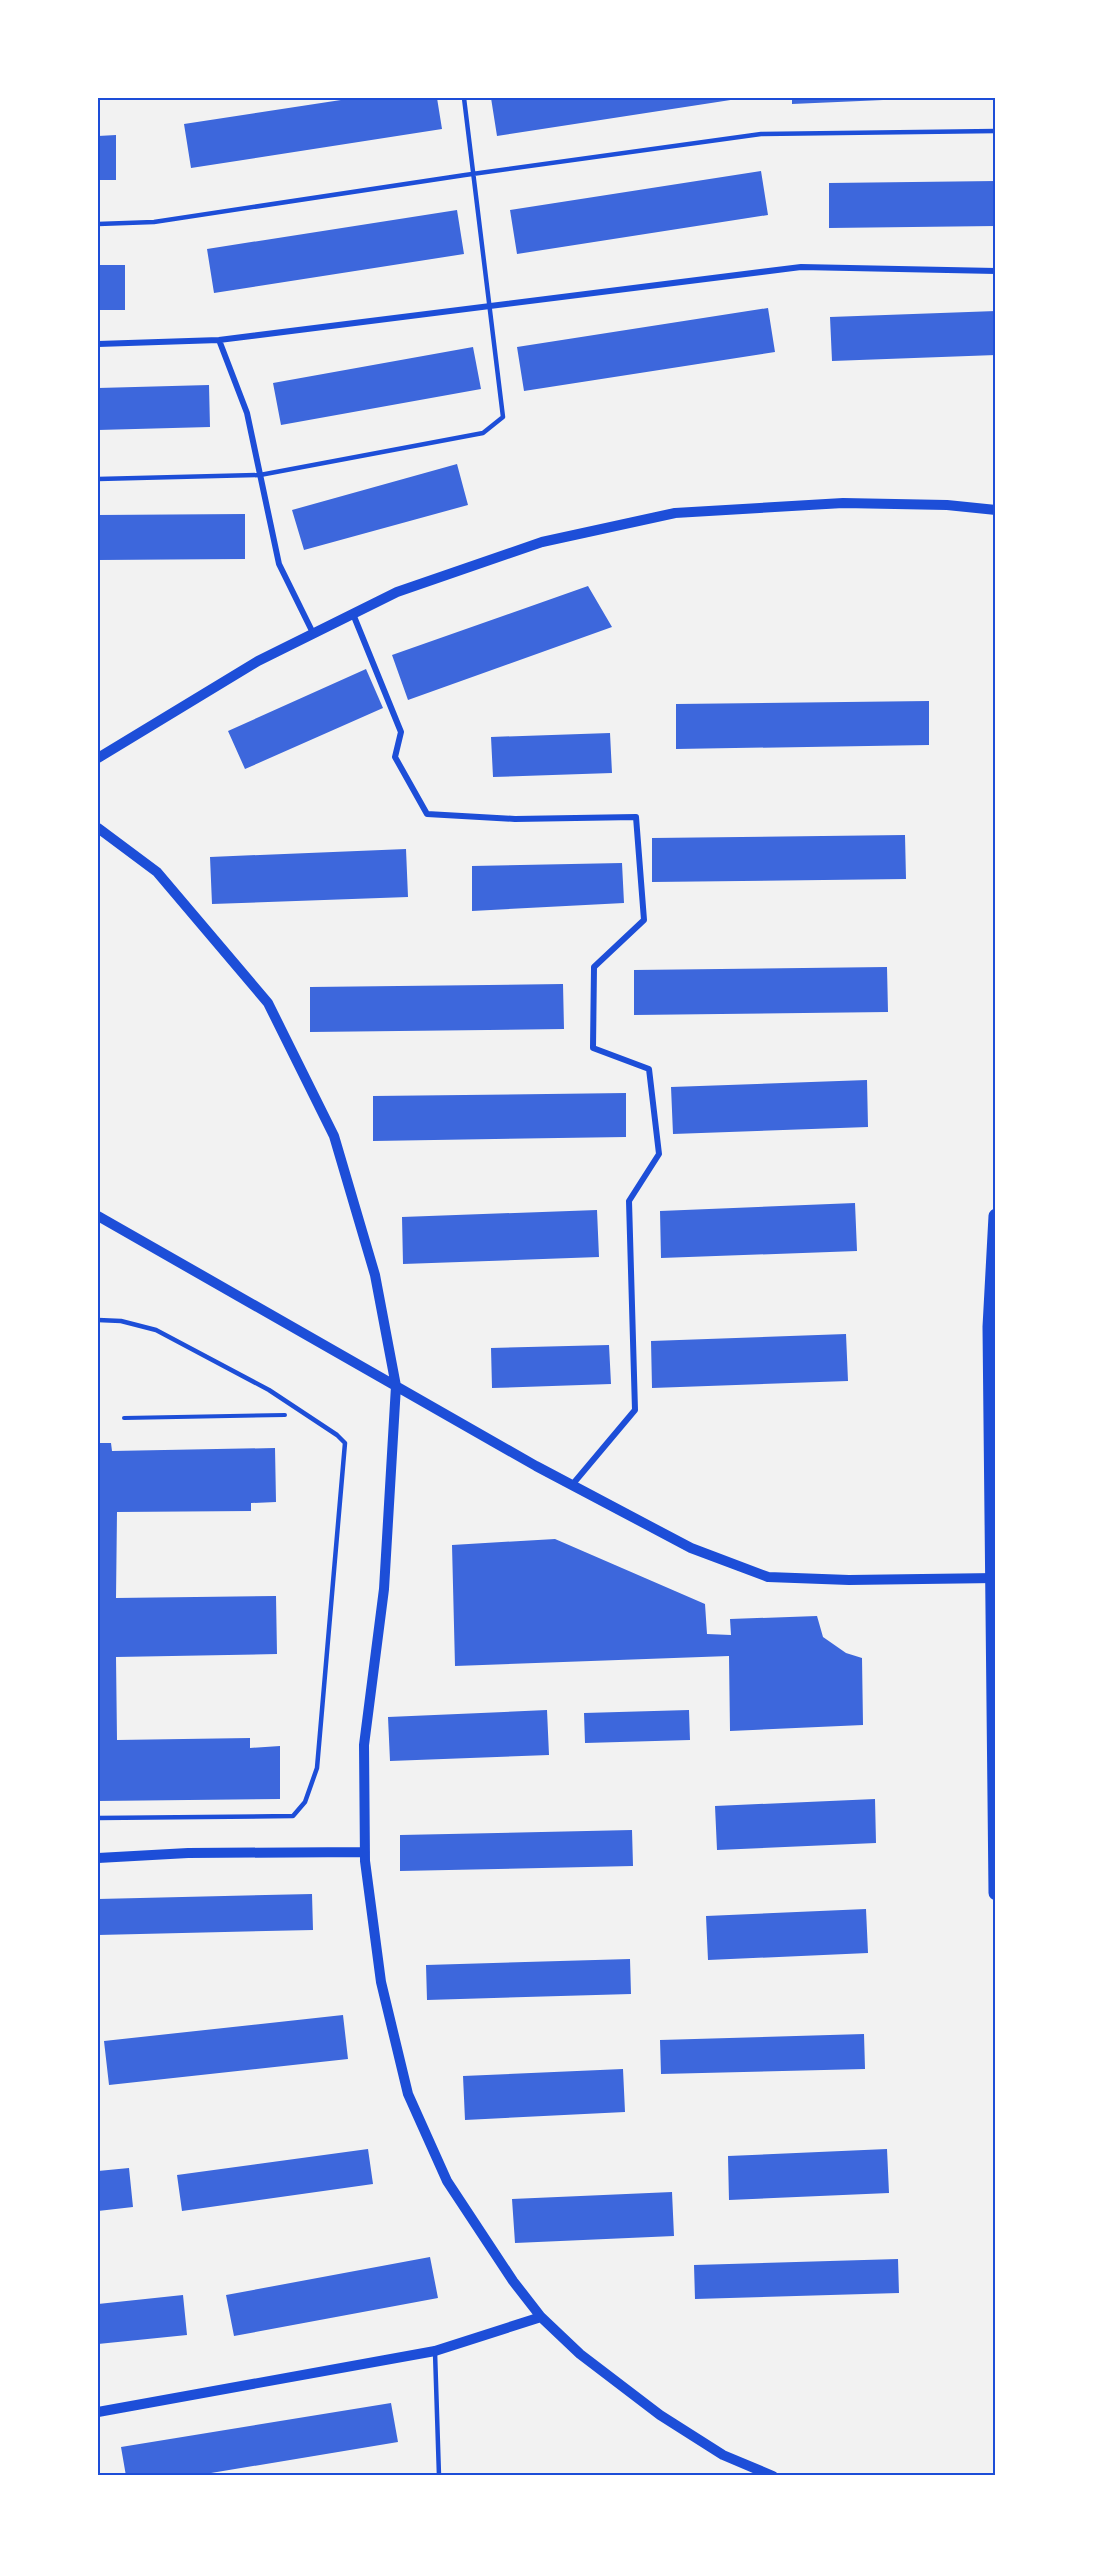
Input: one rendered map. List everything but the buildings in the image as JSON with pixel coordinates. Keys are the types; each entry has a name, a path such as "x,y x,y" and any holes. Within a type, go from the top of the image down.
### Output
{"main road":[{"path":"996,1216 990,1327 996,1893"}],"street":[{"path":"98,344 219,340 801,267 996,271"},
{"path":"219,340 247,413 279,564 313,633"},
{"path":"98,758 258,661 397,592 542,542 675,513 843,503 947,505 996,510"},
{"path":"353,614 401,732 395,756 427,814 514,819 636,817 644,920 594,967 593,1048 649,1069 658,1143 659,1154 629,1201 635,1410 572,1485"},
{"path":"98,828 157,872 268,1003 334,1136 375,1275 396,1386 384,1589 364,1745 365,1852 381,1982 408,2094 447,2181 513,2281 541,2317 580,2354 660,2415 723,2455 769,2474"},
{"path":"98,1217 572,1485 691,1548 768,1577 849,1580 993,1578"},
{"path":"98,1858 188,1853 365,1852"},
{"path":"98,2412 435,2351 541,2317"}],"lane":[{"path":"98,479 260,475 483,433 503,417 464,98"},
{"path":"98,224 154,222 761,134 996,131"},
{"path":"98,1320 121,1321 156,1330 269,1389 337,1435 345,1443 317,1768 305,1802 293,1816 98,1818"},
{"path":"435,2351 439,2475"}],"path":[{"path":"124,1418 306,1415"}]}
